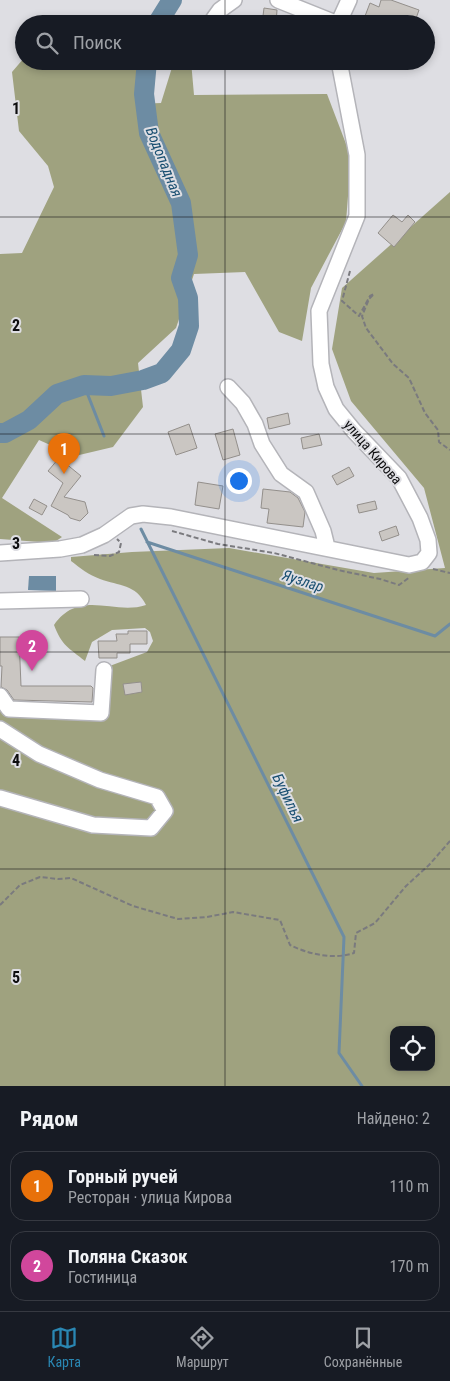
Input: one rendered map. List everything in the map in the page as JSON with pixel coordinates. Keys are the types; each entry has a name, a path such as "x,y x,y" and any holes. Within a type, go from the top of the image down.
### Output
{"street":[{"path":"216,15 234,0"},
{"path":"278,0 316,15"},
{"path":"342,15 349,0"},
{"name":"улица Кирова","path":"0,552 60,549 82,545 104,535 131,516 142,514 171,517 409,565 422,562 429,553 428,540 420,518 399,478 336,410 326,387 321,364 320,311 358,216 357,154 341,70"},
{"path":"228,387 243,403 255,424 262,444 281,474 306,492 323,531 327,547"},
{"path":"0,600 81,599"},
{"path":"0,696 9,709 101,713 104,670"},
{"path":"0,729 39,754 100,780 157,797 165,812 150,828 93,825 0,798"}],"path":[{"path":"350,264 349,278 342,301 359,316 370,296 374,294 369,298 362,316 366,328 393,364 408,378 424,413 438,430 439,442 450,450"},
{"path":"172,531 218,544 274,553 338,570 380,578 399,585 415,574"},
{"path":"91,555 110,556 119,552 121,543 113,535"},
{"path":"433,569 450,573"},
{"path":"0,905 20,885 40,877 71,878 133,906 178,919 207,917 233,912 280,920 290,945 300,950 344,956 354,953 356,933 375,923 406,886 429,865 450,841"}],"green space":[{"path":"15,68 137,70 137,104 161,103 171,70 192,70 194,95 327,94 351,157 346,222 311,288 302,341 279,332 245,272 194,274 176,328 138,363 143,407 113,447 75,456 39,440 2,498 62,537 53,543 0,539 0,254 22,253 54,187 48,166 19,131 12,72"},
{"path":"450,192 450,1086 0,1086 0,702 103,720 107,667 147,652 153,641 150,632 145,628 112,630 92,642 85,661 66,646 54,625 64,614 75,608 86,605 134,608 146,605 142,598 132,589 92,575 71,561 71,557 132,552 229,548 374,573 445,568 424,488 351,401 332,349 342,288"}],"water":[{"path":"29,576 56,576 56,591 28,590"}],"building":[{"path":"381,0 391,0 419,10 417,15 365,15 370,3 379,7"},
{"path":"264,8 277,10 277,15 263,15"},
{"path":"393,215 402,222 408,215 415,222 394,247 378,233"},
{"path":"288,413 290,424 269,429 267,418"},
{"path":"189,424 197,448 176,455 168,432"},
{"path":"233,429 240,455 223,460 215,434"},
{"path":"319,434 322,445 303,449 301,438"},
{"path":"59,458 81,476 64,497 85,502 88,513 80,521 70,518 51,506 63,483 48,471"},
{"path":"349,467 354,476 337,485 332,476"},
{"path":"198,482 223,486 219,509 195,505"},
{"path":"263,489 290,492 298,498 305,512 303,527 267,523 269,509 261,508"},
{"path":"34,499 47,506 42,515 29,508"},
{"path":"375,501 377,509 359,513 357,505"},
{"path":"396,526 399,535 382,541 379,532"},
{"path":"128,631 147,631 147,644 130,644 130,653 117,653 117,658 99,658 98,641 117,641 116,634 128,634"},
{"path":"0,637 19,637 21,686 91,686 93,688 92,702 14,700 7,690 1,687"},
{"path":"141,682 142,692 125,695 123,684"}],"waterway":[{"name":"Водопадная","path":"163,15 172,0"},
{"name":"Водопадная","path":"0,433 5,433 29,420 57,394 84,385 111,386 143,380 162,373 181,350 189,326 188,298 181,278 188,255 181,203 149,133 144,94 146,70"},
{"name":"Яузлар","path":"84,385 104,436"},
{"name":"Буфилья","path":"141,529 344,937 339,1053 362,1086"},
{"name":"Яузлар","path":"147,542 435,636 450,624"}],"place":[{"name":"Горный ручей","path":"64,474"},
{"name":"Поляна Сказок","path":"32,671"}]}
